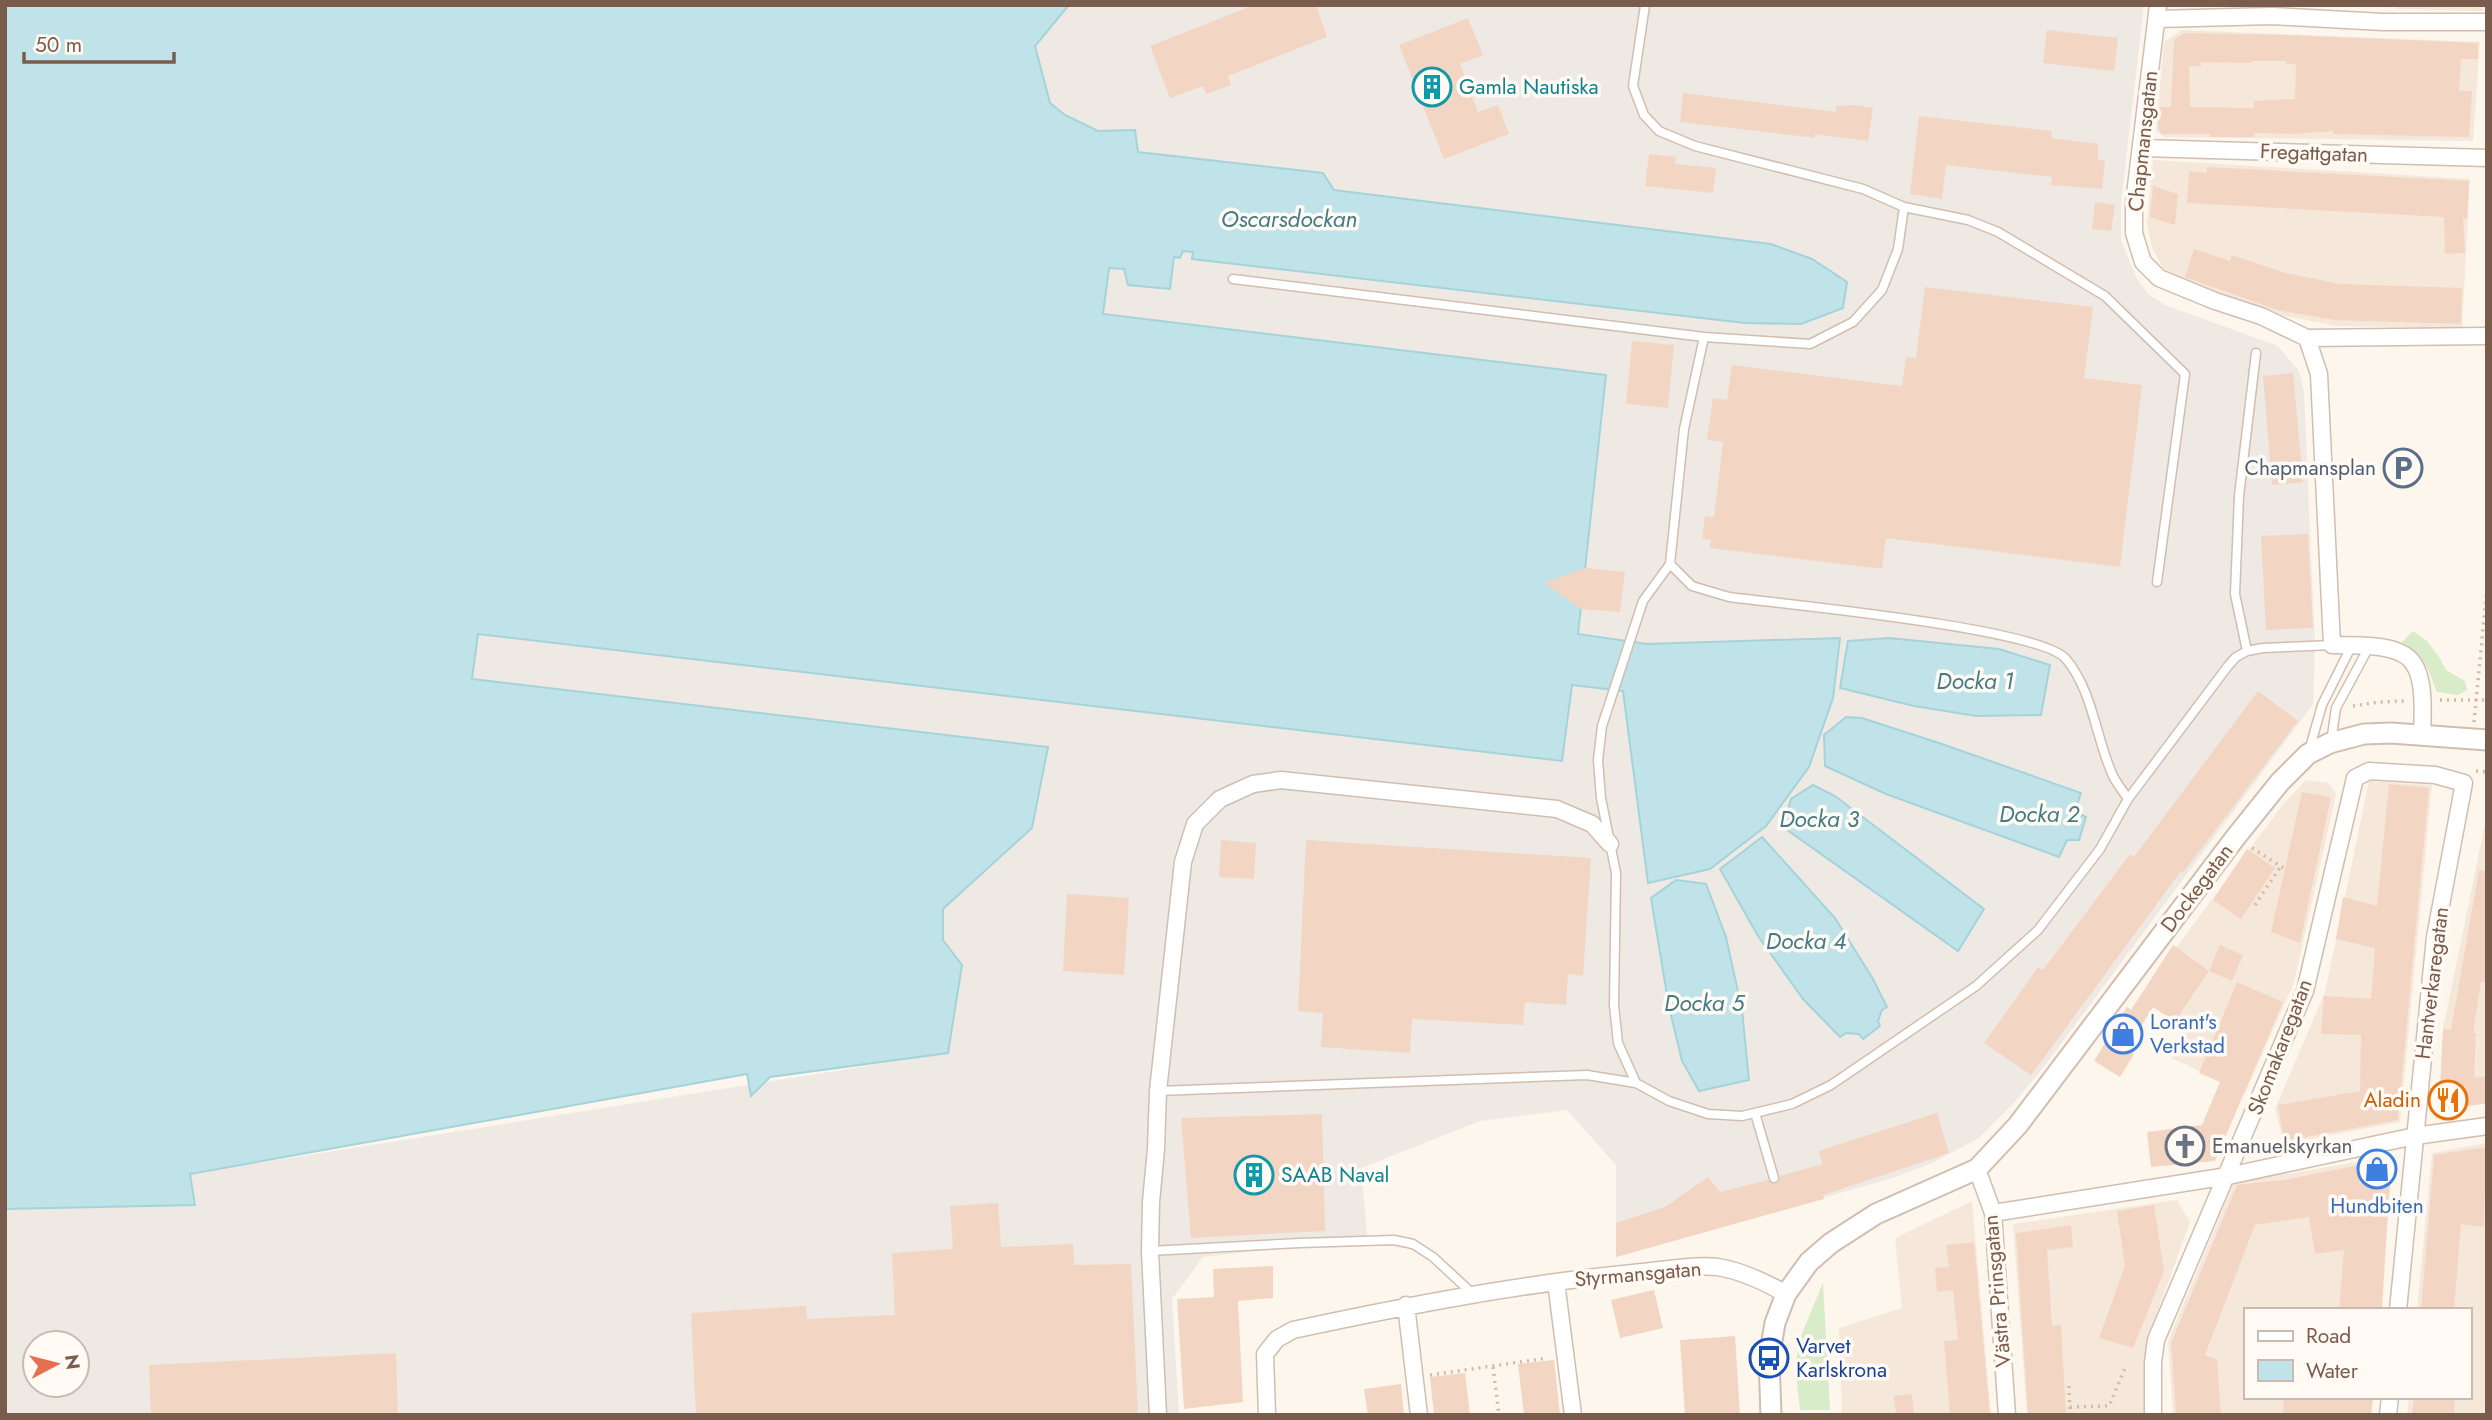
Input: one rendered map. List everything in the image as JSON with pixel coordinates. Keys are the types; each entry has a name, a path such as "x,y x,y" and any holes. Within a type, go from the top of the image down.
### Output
{"street":[{"path":"2158,12 2383,13 2487,22"},
{"name":"Chapmansgatan","path":"2158,12 2134,203 2134,233 2143,262 2160,278 2261,316 2307,338"},
{"name":"Fregattgatan","path":"2142,148 2487,158"},
{"path":"2422,735 2423,682 2418,668 2406,655 2370,645 2332,645 2319,374 2307,338 2487,336"},
{"name":"Dockegatan","path":"1977,1169 2018,1125 2235,838 2280,782 2308,754 2330,743 2364,734 2487,740"},
{"name":"Skomakaregatan","path":"2153,1415 2153,1362 2156,1340 2305,992 2355,778 2369,771 2435,775 2464,783"},
{"path":"1158,1415 1150,1251 1158,1091 1183,862 1195,824 1220,799 1252,784 1281,780 1557,809 1592,824 1610,844"},
{"name":"Hantverkaregatan","path":"2398,1308 2435,937 2464,783"},
{"path":"1993,1213 2228,1176 2415,1136 2487,1126"},
{"path":"1771,1415 1769,1358 1775,1323 1786,1294 1809,1262 1831,1243 1876,1214 1977,1169"},
{"name":"Västra Prinsgatan","path":"1977,1169 1993,1213 2007,1415"},
{"name":"Styrmansgatan","path":"1267,1415 1265,1354 1277,1339 1293,1330 1406,1305 1474,1294 1556,1282 1714,1267 1763,1281 1786,1294"},
{"path":"1556,1282 1573,1415"},
{"path":"1406,1305 1419,1415"}],"lane":[{"path":"1645,5 1633,86 1644,115 1659,131 1695,146 1863,189 1904,207 1978,224 1998,232 2063,268 2105,296 2185,374 2158,582"},
{"path":"1233,279 1704,337 1810,344 1853,323 1882,290 1898,249 1904,207"},
{"path":"1636,1083 1618,1043 1614,1005 1616,873 1601,798 1598,760 1602,726 1643,601 1670,564 1684,429 1704,337"},
{"path":"2247,651 2235,594 2239,496 2256,353"},
{"path":"1670,564 1692,586 1729,597 1975,630 2040,645 2063,655 2076,672 2113,777 2128,799"},
{"path":"1158,1091 1587,1075 1636,1083 1669,1101 1708,1114 1742,1116 1792,1104 1830,1085 1976,986 2038,930 2099,849 2128,799 2236,657 2247,651 2263,648 2332,645"},
{"path":"2308,754 2322,705 2352,645"},
{"path":"2330,743 2336,708 2370,645"},
{"path":"1755,1113 1774,1178"},
{"path":"1150,1251 1394,1240 1413,1244 1433,1257 1474,1294"}],"path":[{"path":"2476,699 2487,588"},
{"path":"2336,708 2379,702 2487,699"},
{"path":"2235,838 2283,868 2255,905"},
{"path":"1414,1377 1565,1355"},
{"path":"1493,1367 1499,1415"},
{"path":"2070,1406 2109,1406 2124,1368"},
{"path":"2069,1386 2070,1415"},
{"path":"2090,1406 2090,1415"}],"shaded area":[{"path":"1069,5 2144,5 2121,202 2121,240 2137,279 2148,294 2165,305 2278,346 2299,371 2304,392 2315,646 2313,704 2046,1064 2014,1103 1979,1138 1932,1163 1896,1177 1616,1257 1616,1165 1567,1110 1480,1121 1361,1168 1368,1245 1281,1248 1203,1257 1172,1299 1179,1415 5,1415 5,1209 195,1205 190,1174 948,1053 962,965 943,940 943,908 1032,828 472,679 478,634 1561,761 1572,685 1623,691 1648,883 1839,638 1647,644 1578,634 1605,375 1103,314 1109,268 1124,269 1170,289 1174,257 1183,251 1193,252 1192,258 1232,263 1138,152 1135,130 1098,131 1065,115 1050,103 1035,46"},
{"path":"2397,5 2483,5 2483,11 2397,9"},
{"path":"2182,30 2480,42 2473,141 2164,137 2156,131 2164,42"},
{"path":"2153,160 2470,179 2462,328 2336,326 2276,314 2180,278 2163,268 2152,248 2147,223"},
{"path":"2306,780 2329,783 2336,794 2294,983 2245,1093 2172,1058 2184,1029 2139,997 2284,803"},
{"path":"2369,781 2432,785 2400,1122 2284,1144 2275,1109 2325,992"},
{"path":"2487,814 2487,1103 2439,1111 2443,1029"},
{"path":"2487,1143 2487,1415 2407,1415 2409,1399 2471,1399 2471,1308 2417,1308 2432,1153"},
{"path":"2393,1156 2380,1308 2244,1308 2244,1399 2373,1399 2371,1415 2173,1415 2168,1341 2234,1183"},
{"path":"2177,1200 2190,1222 2148,1338 2150,1415 2027,1415 2013,1224"},
{"path":"1972,1201 1991,1415 1842,1415 1839,1328 1902,1308 1895,1238"}],"green space":[{"path":"2413,631 2427,641 2446,670 2465,681 2467,690 2458,695 2437,692 2421,658 2402,642"},
{"path":"1823,1283 1830,1410 1800,1410 1795,1366 1800,1338"}],"water":[{"name":"Oscarsdockan","path":"5,5 1069,5 1035,46 1050,103 1065,115 1098,131 1135,130 1138,152 1323,173 1334,190 1771,244 1812,259 1847,282 1843,308 1801,324 1745,323 1192,259 1193,252 1183,251 1180,258 1174,257 1170,289 1128,285 1124,269 1109,268 1103,314 1606,375 1578,634 1647,644 1840,638 1833,698 1809,767 1766,826 1710,869 1648,883 1623,691 1572,685 1562,761 478,634 472,679 1048,747 1032,828 943,909 943,940 962,965 948,1053 770,1077 751,1096 747,1074 190,1174 195,1205 5,1209"},
{"name":"Docka 1","path":"1889,638 1999,649 2050,665 2041,715 1976,716 1914,706 1840,688 1848,641"},
{"name":"Docka 2","path":"1846,717 1862,718 2081,793 2075,811 2086,817 2079,840 2067,840 2059,857 1886,794 1825,766 1824,735"},
{"name":"Docka 3","path":"1813,785 1835,796 1984,909 1958,951 1783,827 1791,799"},
{"name":"Docka 4","path":"1762,837 1835,918 1887,1007 1882,1010 1878,1021 1880,1026 1863,1039 1859,1034 1846,1033 1840,1037 1803,999 1758,936 1720,869"},
{"name":"Docka 5","path":"1676,880 1706,884 1726,937 1742,1010 1749,1080 1699,1091 1682,1061 1669,1007 1651,898"}],"building":[{"path":"1254,5 1316,5 1327,37 1228,76 1231,85 1206,94 1203,86 1170,98 1150,46"},
{"name":"Gamla Nautiska","path":"1468,18 1483,55 1460,64 1478,112 1498,105 1509,134 1444,159 1399,45"},
{"path":"2047,30 2118,38 2114,71 2043,63"},
{"path":"2184,33 2478,43 2478,59 2461,59 2459,91 2472,91 2469,137 2333,134 2333,131 2254,133 2254,137 2162,134 2158,129 2158,107 2171,107 2174,40","holes":["2286,61 2286,64 2296,64 2295,99 2254,101 2254,108 2190,107 2189,66 2201,66 2201,62"]},
{"path":"1683,93 1836,112 1836,106 1873,108 1868,141 1815,134 1815,138 1680,122"},
{"path":"1919,116 2052,131 2051,138 2098,144 2098,160 2105,160 2102,189 2051,185 2052,177 1946,165 1942,199 1910,194"},
{"path":"1649,154 1676,157 1675,164 1716,168 1713,193 1645,186"},
{"path":"2207,167 2469,181 2467,218 2463,218 2465,253 2445,254 2444,217 2187,203 2189,171 2207,173"},
{"path":"2153,186 2178,194 2175,225 2150,217"},
{"path":"2095,202 2115,205 2111,231 2092,229"},
{"path":"2194,249 2230,261 2232,255 2286,273 2340,284 2462,288 2461,324 2334,320 2277,310 2185,277"},
{"path":"1925,287 2093,307 2084,378 2142,385 2120,567 1886,538 1882,569 1710,548 1711,540 1702,539 1705,516 1714,517 1723,442 1707,440 1713,398 1727,400 1732,365 1902,386 1906,357 1916,358"},
{"path":"1632,341 1674,345 1668,408 1626,404"},
{"path":"2293,373 2303,482 2272,485 2263,376"},
{"path":"2308,534 2313,628 2266,630 2261,536"},
{"path":"1585,568 1625,572 1620,612 1581,609 1544,583"},
{"path":"2258,691 2298,721 2183,873 2181,871 2031,1075 1984,1043 2038,967 2043,970 2130,854 2134,857"},
{"path":"2389,784 2429,788 2398,1120 2284,1141 2278,1105 2360,1091 2361,1035 2321,1034 2324,996 2371,999 2375,948 2336,939 2343,897 2377,906"},
{"path":"2302,792 2331,797 2300,943 2271,932"},
{"path":"1221,840 1256,843 1254,879 1219,877"},
{"path":"1306,840 1591,858 1583,976 1568,974 1566,1005 1525,1002 1523,1025 1412,1019 1410,1053 1321,1047 1323,1013 1298,1011"},
{"path":"2247,849 2275,868 2241,919 2213,900"},
{"path":"2479,870 2487,871 2487,983 2481,982 2473,1033 2476,1033 2474,1078 2487,1076 2487,1103 2439,1111 2443,1029 2451,1030"},
{"path":"1067,894 1129,898 1124,975 1063,971"},
{"path":"2173,945 2209,971 2175,1021 2153,1007 2127,1049 2134,1054 2120,1077 2094,1061 2127,1007 2131,1010"},
{"path":"2220,945 2243,955 2232,981 2209,971"},
{"path":"2237,982 2283,1002 2215,1161 2151,1167 2147,1132 2202,1125 2220,1082 2199,1073"},
{"path":"1937,1113 1949,1153 1823,1195 1824,1199 1616,1257 1616,1223 1665,1207 1708,1177 1720,1192 1768,1180 1775,1184 1779,1182 1780,1176 1823,1164 1818,1151"},
{"name":"SAAB Naval","path":"1322,1114 1325,1231 1191,1238 1181,1118"},
{"path":"2486,1147 2484,1227 2461,1224 2454,1308 2421,1308 2434,1155"},
{"path":"2391,1159 2382,1308 2339,1308 2344,1250 2315,1254 2309,1217 2255,1225 2205,1355 2217,1360 2221,1415 2176,1415 2171,1343 2237,1185 2283,1180"},
{"path":"998,1203 1001,1247 1073,1244 1074,1265 1131,1264 1138,1415 696,1415 691,1313 806,1306 807,1319 895,1315 892,1253 953,1249 950,1206"},
{"path":"2154,1205 2164,1271 2133,1348 2099,1338 2125,1266 2117,1211"},
{"path":"2071,1225 2073,1247 2047,1250 2052,1326 2061,1325 2066,1415 2028,1415 2016,1233"},
{"path":"1974,1242 1990,1415 1950,1415 1944,1341 1958,1340 1953,1290 1937,1292 1935,1268 1949,1267 1946,1245"},
{"path":"1273,1266 1273,1298 1238,1301 1243,1402 1184,1409 1177,1299 1214,1297 1213,1269"},
{"path":"1654,1290 1663,1328 1620,1338 1611,1300"},
{"path":"1735,1336 1740,1415 1685,1415 1680,1340"},
{"path":"396,1353 398,1415 151,1415 149,1365"},
{"path":"1554,1360 1560,1415 1524,1415 1518,1364"},
{"path":"1465,1373 1470,1415 1434,1415 1430,1377"},
{"path":"1401,1384 1404,1415 1368,1415 1364,1389"},
{"path":"1912,1394 1914,1415 1896,1415 1894,1396"},
{"path":"2284,1399 2373,1399 2371,1415 2283,1415"},
{"path":"2414,1399 2455,1399 2454,1415 2412,1415"}],"place":[{"name":"Gamla Nautiska","path":"1432,87"},
{"name":"Chapmansplan","path":"2403,468"},
{"name":"Lorant's Verkstad","path":"2123,1034"},
{"name":"Aladin","path":"2448,1100"},
{"name":"Emanuelskyrkan","path":"2185,1146"},
{"name":"Hundbiten","path":"2377,1169"},
{"name":"SAAB Naval","path":"1254,1175"},
{"name":"Varvet Karlskrona","path":"1769,1358"}]}
